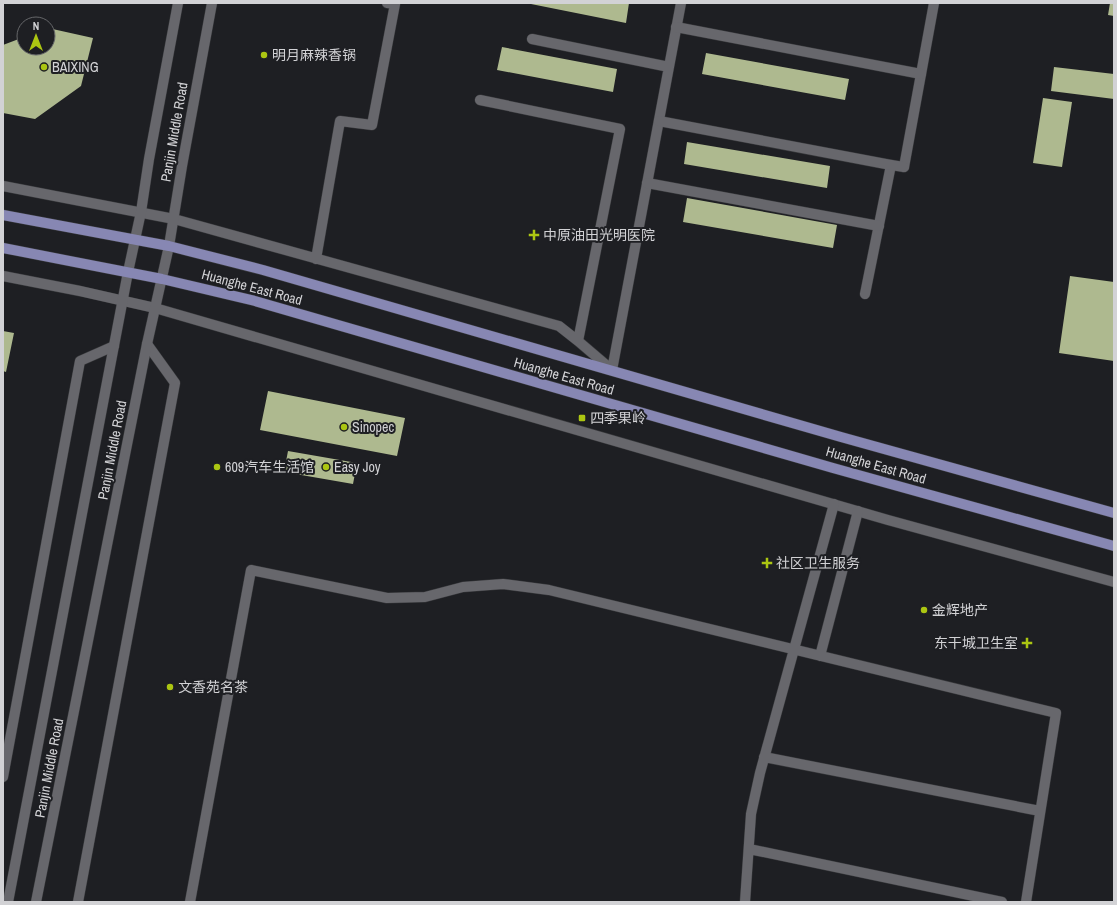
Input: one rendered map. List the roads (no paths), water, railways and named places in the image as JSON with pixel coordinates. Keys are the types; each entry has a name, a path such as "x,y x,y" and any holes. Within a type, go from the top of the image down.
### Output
{"main road":[{"name":"Huanghe East Road","path":"3,215 169,246 263,270 841,437 1114,513"},
{"name":"Huanghe East Road","path":"3,248 162,279 255,301 833,468 1114,546"}],"street":[{"name":"Panjin Middle Road","path":"8,902 128,272 141,212 149,159 178,3"},
{"name":"Panjin Middle Road","path":"36,902 147,344 169,246 212,3"},
{"path":"316,259 340,121 372,125 395,4 387,3"},
{"path":"3,186 174,219 262,242 316,259 559,326 612,370 681,3"},
{"path":"659,121 904,167 934,3"},
{"path":"676,27 921,74"},
{"path":"532,39 669,67"},
{"path":"480,100 620,130 578,341"},
{"path":"865,294 891,165"},
{"path":"647,183 878,226"},
{"path":"3,276 123,300 155,308 858,511 1114,582"},
{"path":"78,902 175,383 147,344"},
{"path":"3,777 80,361 114,346"},
{"path":"745,902 751,814 764,757 834,504"},
{"path":"820,656 858,511"},
{"path":"190,902 251,570 387,598 425,597 462,587 503,584 549,590 1056,713 1026,902"},
{"path":"764,757 1040,811"},
{"path":"749,849 1002,902"}],"place":[{"name":"明月麻辣香锅","path":"264,55"},
{"name":"BAIXING","path":"44,67"},
{"name":"中原油田光明医院","path":"534,235"},
{"name":"四季果岭","path":"582,418"},
{"name":"Sinopec","path":"344,427"},
{"name":"609汽车生活馆","path":"217,467"},
{"name":"Easy Joy","path":"326,467"},
{"name":"社区卫生服务","path":"767,563"},
{"name":"金辉地产","path":"924,610"},
{"name":"东干城卫生室","path":"1027,643"},
{"name":"文香苑名茶","path":"170,687"}]}
